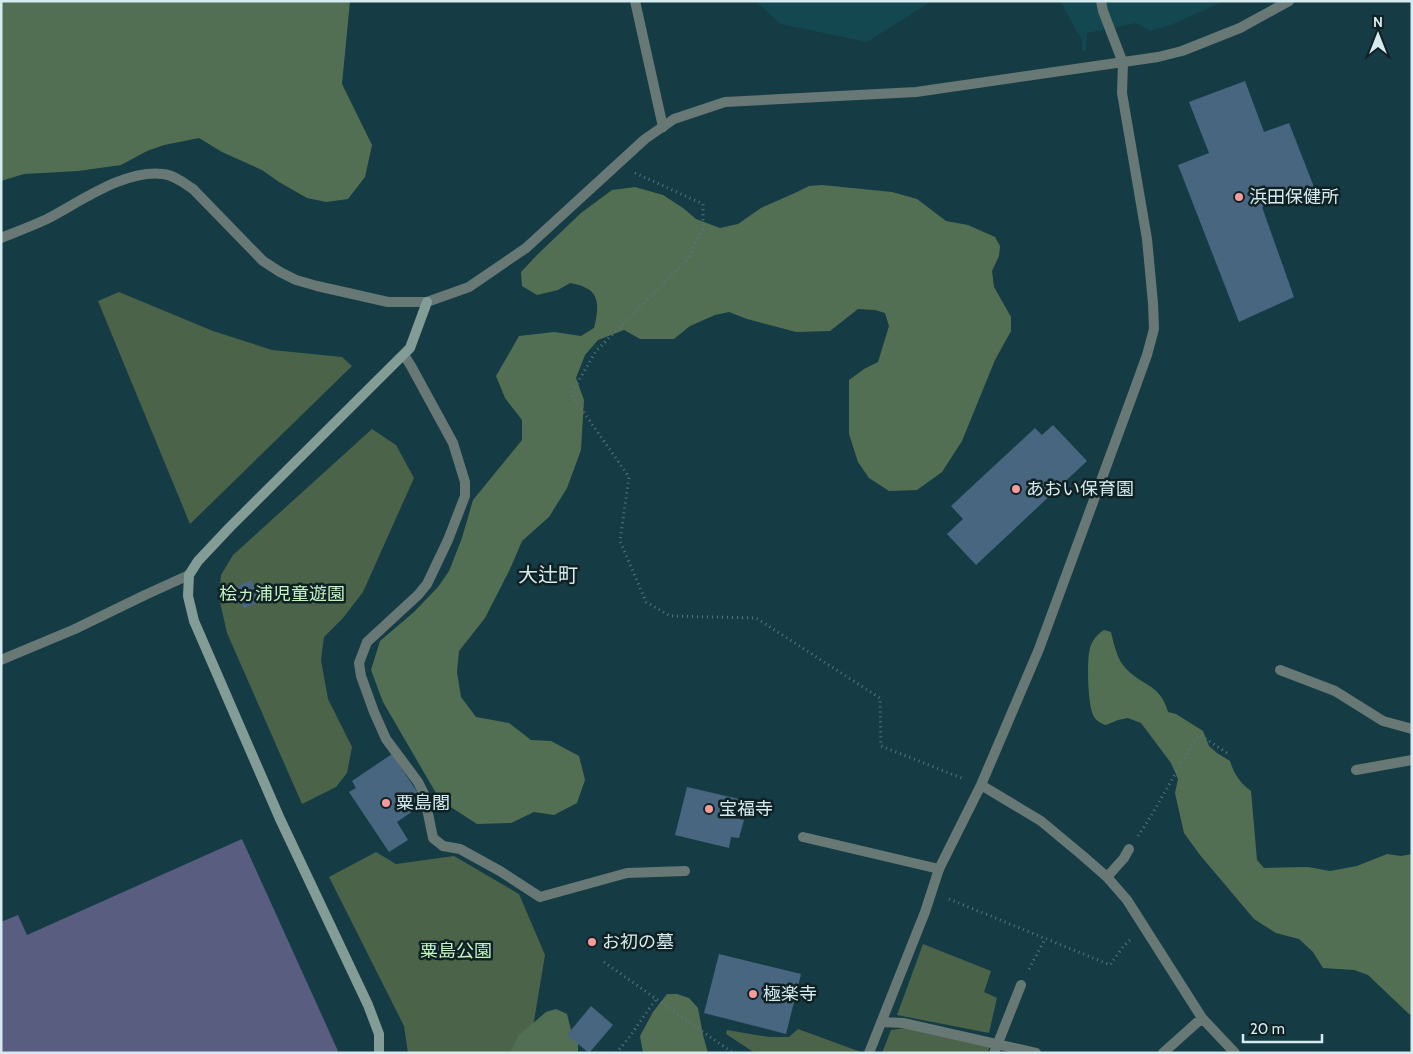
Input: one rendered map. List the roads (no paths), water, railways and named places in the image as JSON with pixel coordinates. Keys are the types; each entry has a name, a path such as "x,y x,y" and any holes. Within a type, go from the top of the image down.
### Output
{"street":[{"path":"635,1 663,127"},
{"path":"869,1053 940,869 981,785 1039,649 1147,355 1154,329 1147,239 1122,93 1122,63 1101,1"},
{"path":"1,238 46,219 104,188 128,178 147,173 165,174 180,180 193,189 263,261 296,280 388,302 427,302 469,287 526,248 644,139 674,119 725,102 916,92 1158,57 1204,43 1240,28 1289,1"},
{"path":"379,1053 379,1034 368,1005 280,819 194,621 188,596 189,575 198,561 230,527 410,348 427,302"},
{"path":"404,354 453,443 465,482 465,496 428,584 367,642 359,663 361,676 386,739 418,782 424,794 433,838 443,846 460,850 500,871 540,897 627,873 686,870"},
{"path":"1,660 75,629 189,575"},
{"path":"1280,670 1334,691 1383,721 1412,729"},
{"path":"1356,770 1412,760"},
{"path":"981,785 1041,821 1107,877 1127,900 1202,1018 1235,1053"},
{"path":"803,837 940,869"},
{"path":"1107,877 1124,858 1129,849"},
{"path":"996,1049 1021,985"},
{"path":"1163,1053 1202,1018"},
{"path":"882,1022 903,1023 996,1049 1036,1053"}],"place":[{"name":"浜田保健所","path":"1239,197"},
{"name":"あおい保育園","path":"1016,489"},
{"name":"粟島閣","path":"386,803"},
{"name":"宝福寺","path":"709,809"},
{"name":"お初の墓","path":"592,942"},
{"name":"極楽寺","path":"753,994"}],"district":[{"name":"大辻町","path":"548,575"}],"park label":[{"name":"桧ヵ浦児童遊園","path":"282,594"},
{"name":"粟島公園","path":"456,951"}]}
